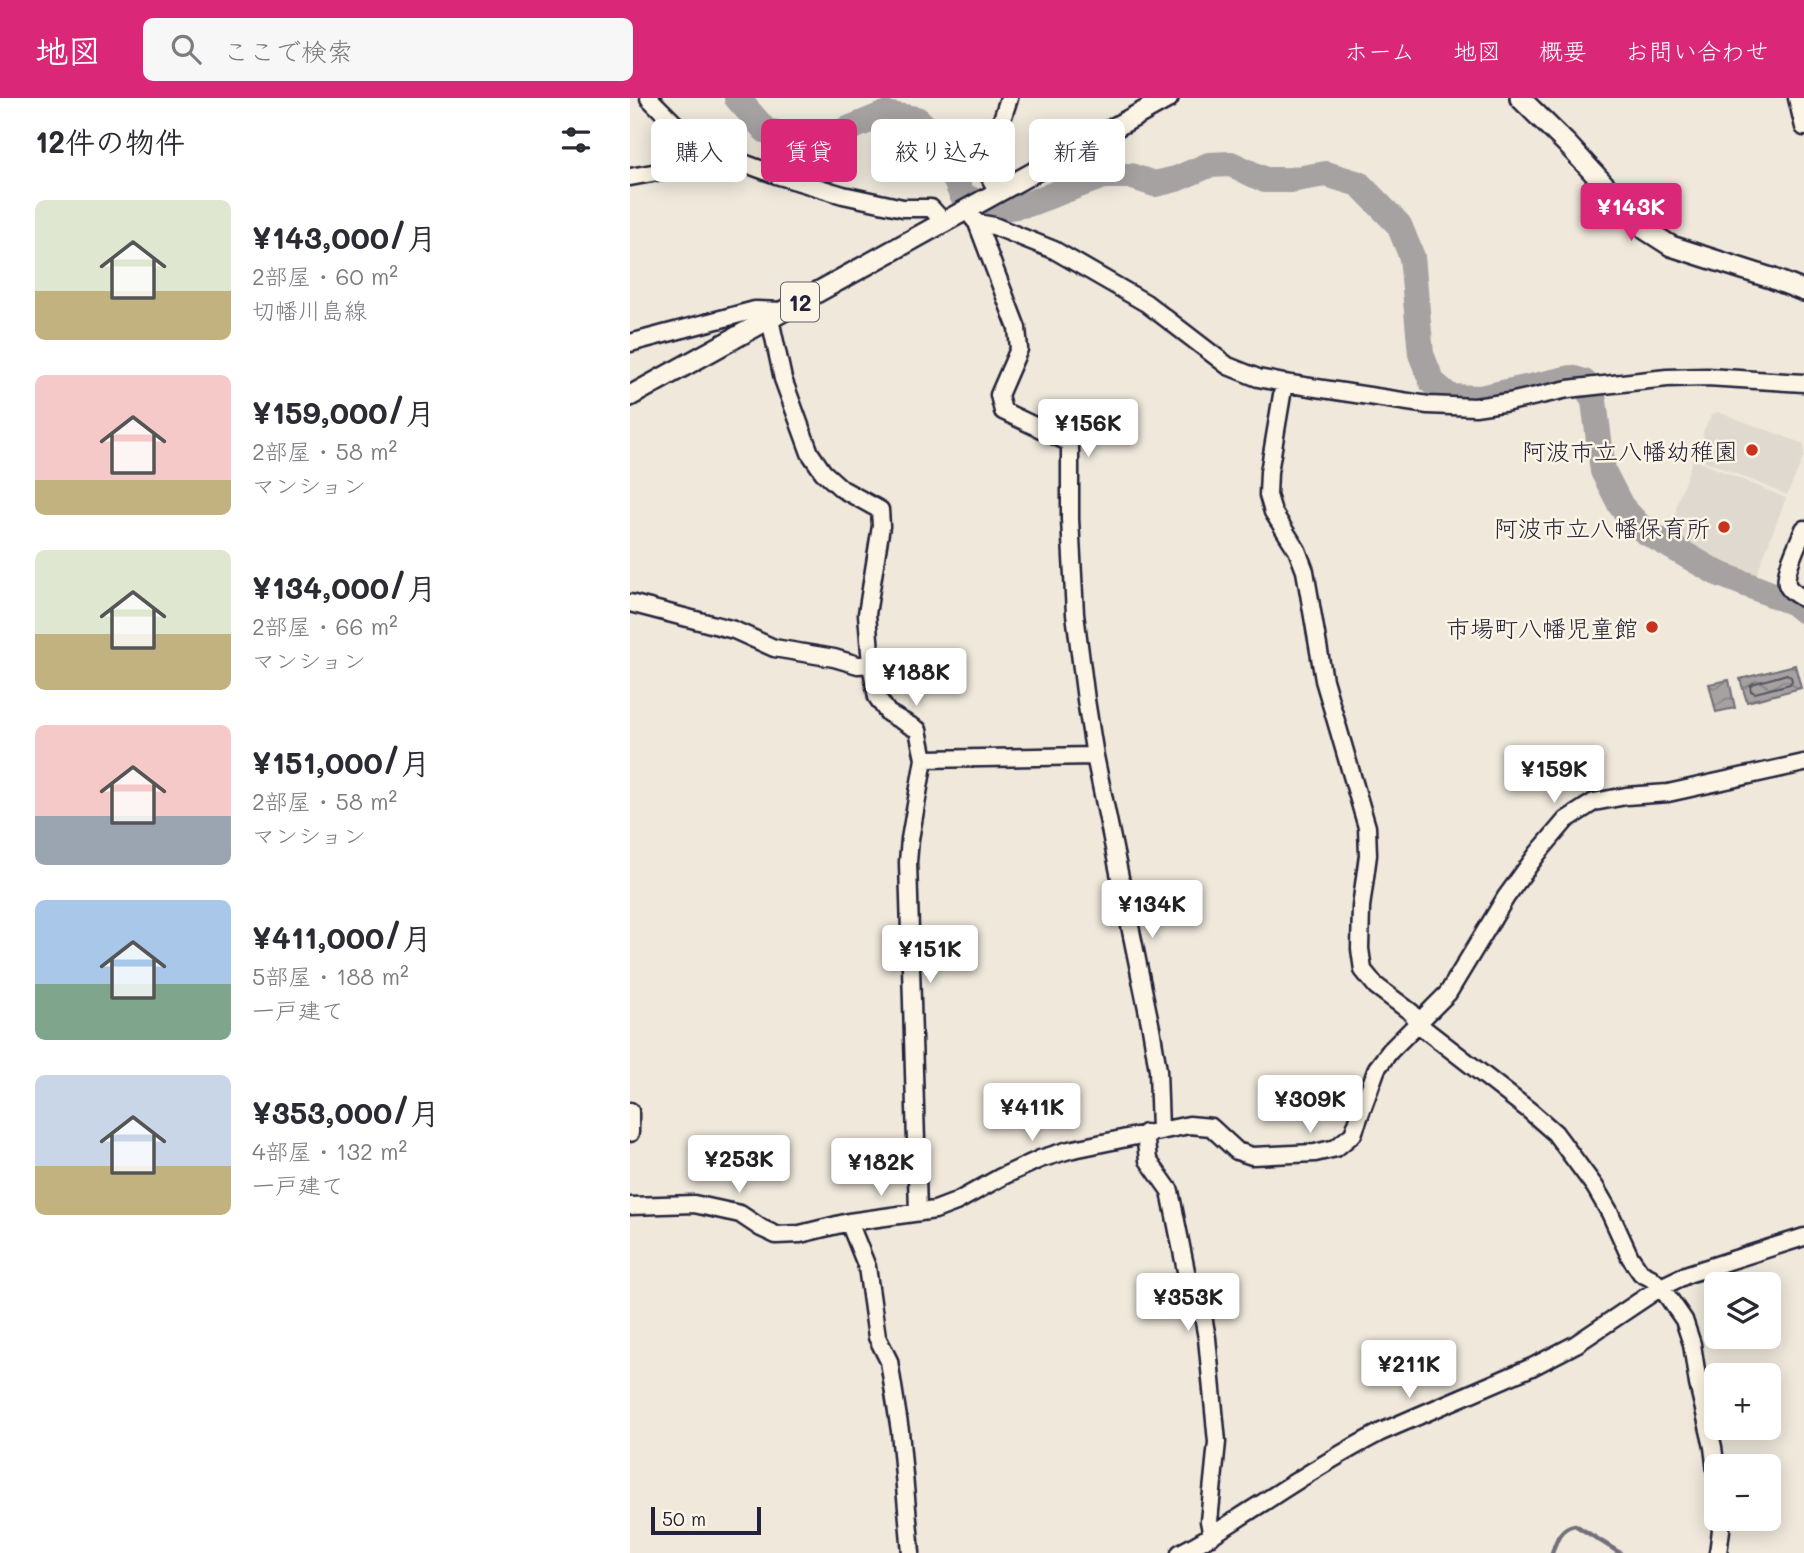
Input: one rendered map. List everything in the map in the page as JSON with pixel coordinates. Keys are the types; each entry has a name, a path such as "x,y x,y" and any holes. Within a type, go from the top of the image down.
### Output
{"main road":[{"name":"12","path":"630,396 943,221 971,213 993,195 1168,98"},
{"path":"1520,98 1567,144 1646,230 1671,246 1804,291"}],"street":[{"path":"649,98 670,119"},
{"path":"993,195 988,174 989,159 1009,98"},
{"path":"1797,98 1804,127"},
{"path":"747,165 842,195 903,208 931,208 943,221"},
{"path":"630,177 651,173"},
{"path":"971,213 994,226 1054,250 1146,303 1228,366 1258,378 1428,405 1475,407 1580,387 1667,378 1707,377 1804,383"},
{"path":"971,213 1017,328 1019,349 999,395 1003,411 1070,443 1070,519 1075,614 1086,700 1158,1070 1148,1160 1170,1191 1187,1276 1203,1315 1207,1338 1217,1442 1209,1521 1212,1536"},
{"path":"630,342 755,310 776,315 783,379 810,453 823,472 842,489 880,510 881,526 867,614 871,664 877,697 888,713 918,730 924,759 908,862 918,1212"},
{"path":"1284,383 1269,472 1268,495 1273,512 1297,550 1305,571 1324,680 1367,827 1368,855 1360,949 1363,970 1376,986 1412,1013 1418,1024 1555,1133 1605,1204 1630,1257 1641,1273 1661,1287 1684,1320 1692,1344 1714,1454"},
{"path":"1804,529 1789,567 1787,583 1804,599"},
{"path":"630,603 734,630 774,648 834,658 858,665 871,664"},
{"path":"924,759 1095,756"},
{"path":"630,1206 694,1203 740,1214 776,1235 800,1234 849,1222 935,1210 1040,1159 1069,1150 1189,1125 1211,1126 1237,1151 1252,1156 1315,1153 1336,1148 1353,1134 1377,1068 1390,1051 1448,993 1506,897 1566,820 1594,802 1668,793 1804,763"},
{"path":"630,1111 630,1133"},
{"path":"849,1222 867,1267 877,1337 890,1361 901,1431 911,1553"},
{"path":"1180,1553 1212,1536 1362,1442 1531,1367 1576,1344 1661,1287 1688,1274 1804,1237"},
{"path":"1718,1553 1721,1531"}],"shaded area":[{"name":"阿波市立八幡幼稚園","path":"1718,412 1804,444 1804,456 1787,495 1698,458 1703,432 1712,414"},
{"name":"阿波市立八幡保育所","path":"1693,459 1786,498 1754,581 1671,551 1677,503"}],"water":[{"path":"1795,665 1801,688 1747,702 1740,679"},
{"path":"1729,680 1735,708 1716,712 1709,684"}],"waterway":[{"path":"737,98 766,131 795,136 833,135 885,114 917,119 936,137 962,195 992,210 1028,204 1103,176 1130,176 1155,184 1176,179 1209,165 1231,164 1265,180 1290,180 1326,174 1359,184 1399,225 1412,257 1421,354 1432,382 1450,397 1480,398 1571,378 1584,382 1594,401 1603,471 1621,506 1644,531 1717,573 1794,603 1804,611"},
{"path":"1552,1553 1562,1532 1575,1525 1620,1553"}],"place":[{"name":"阿波市立八幡幼稚園","path":"1752,450"},
{"name":"阿波市立八幡保育所","path":"1724,527"},
{"name":"市場町八幡児童館","path":"1652,627"}]}
